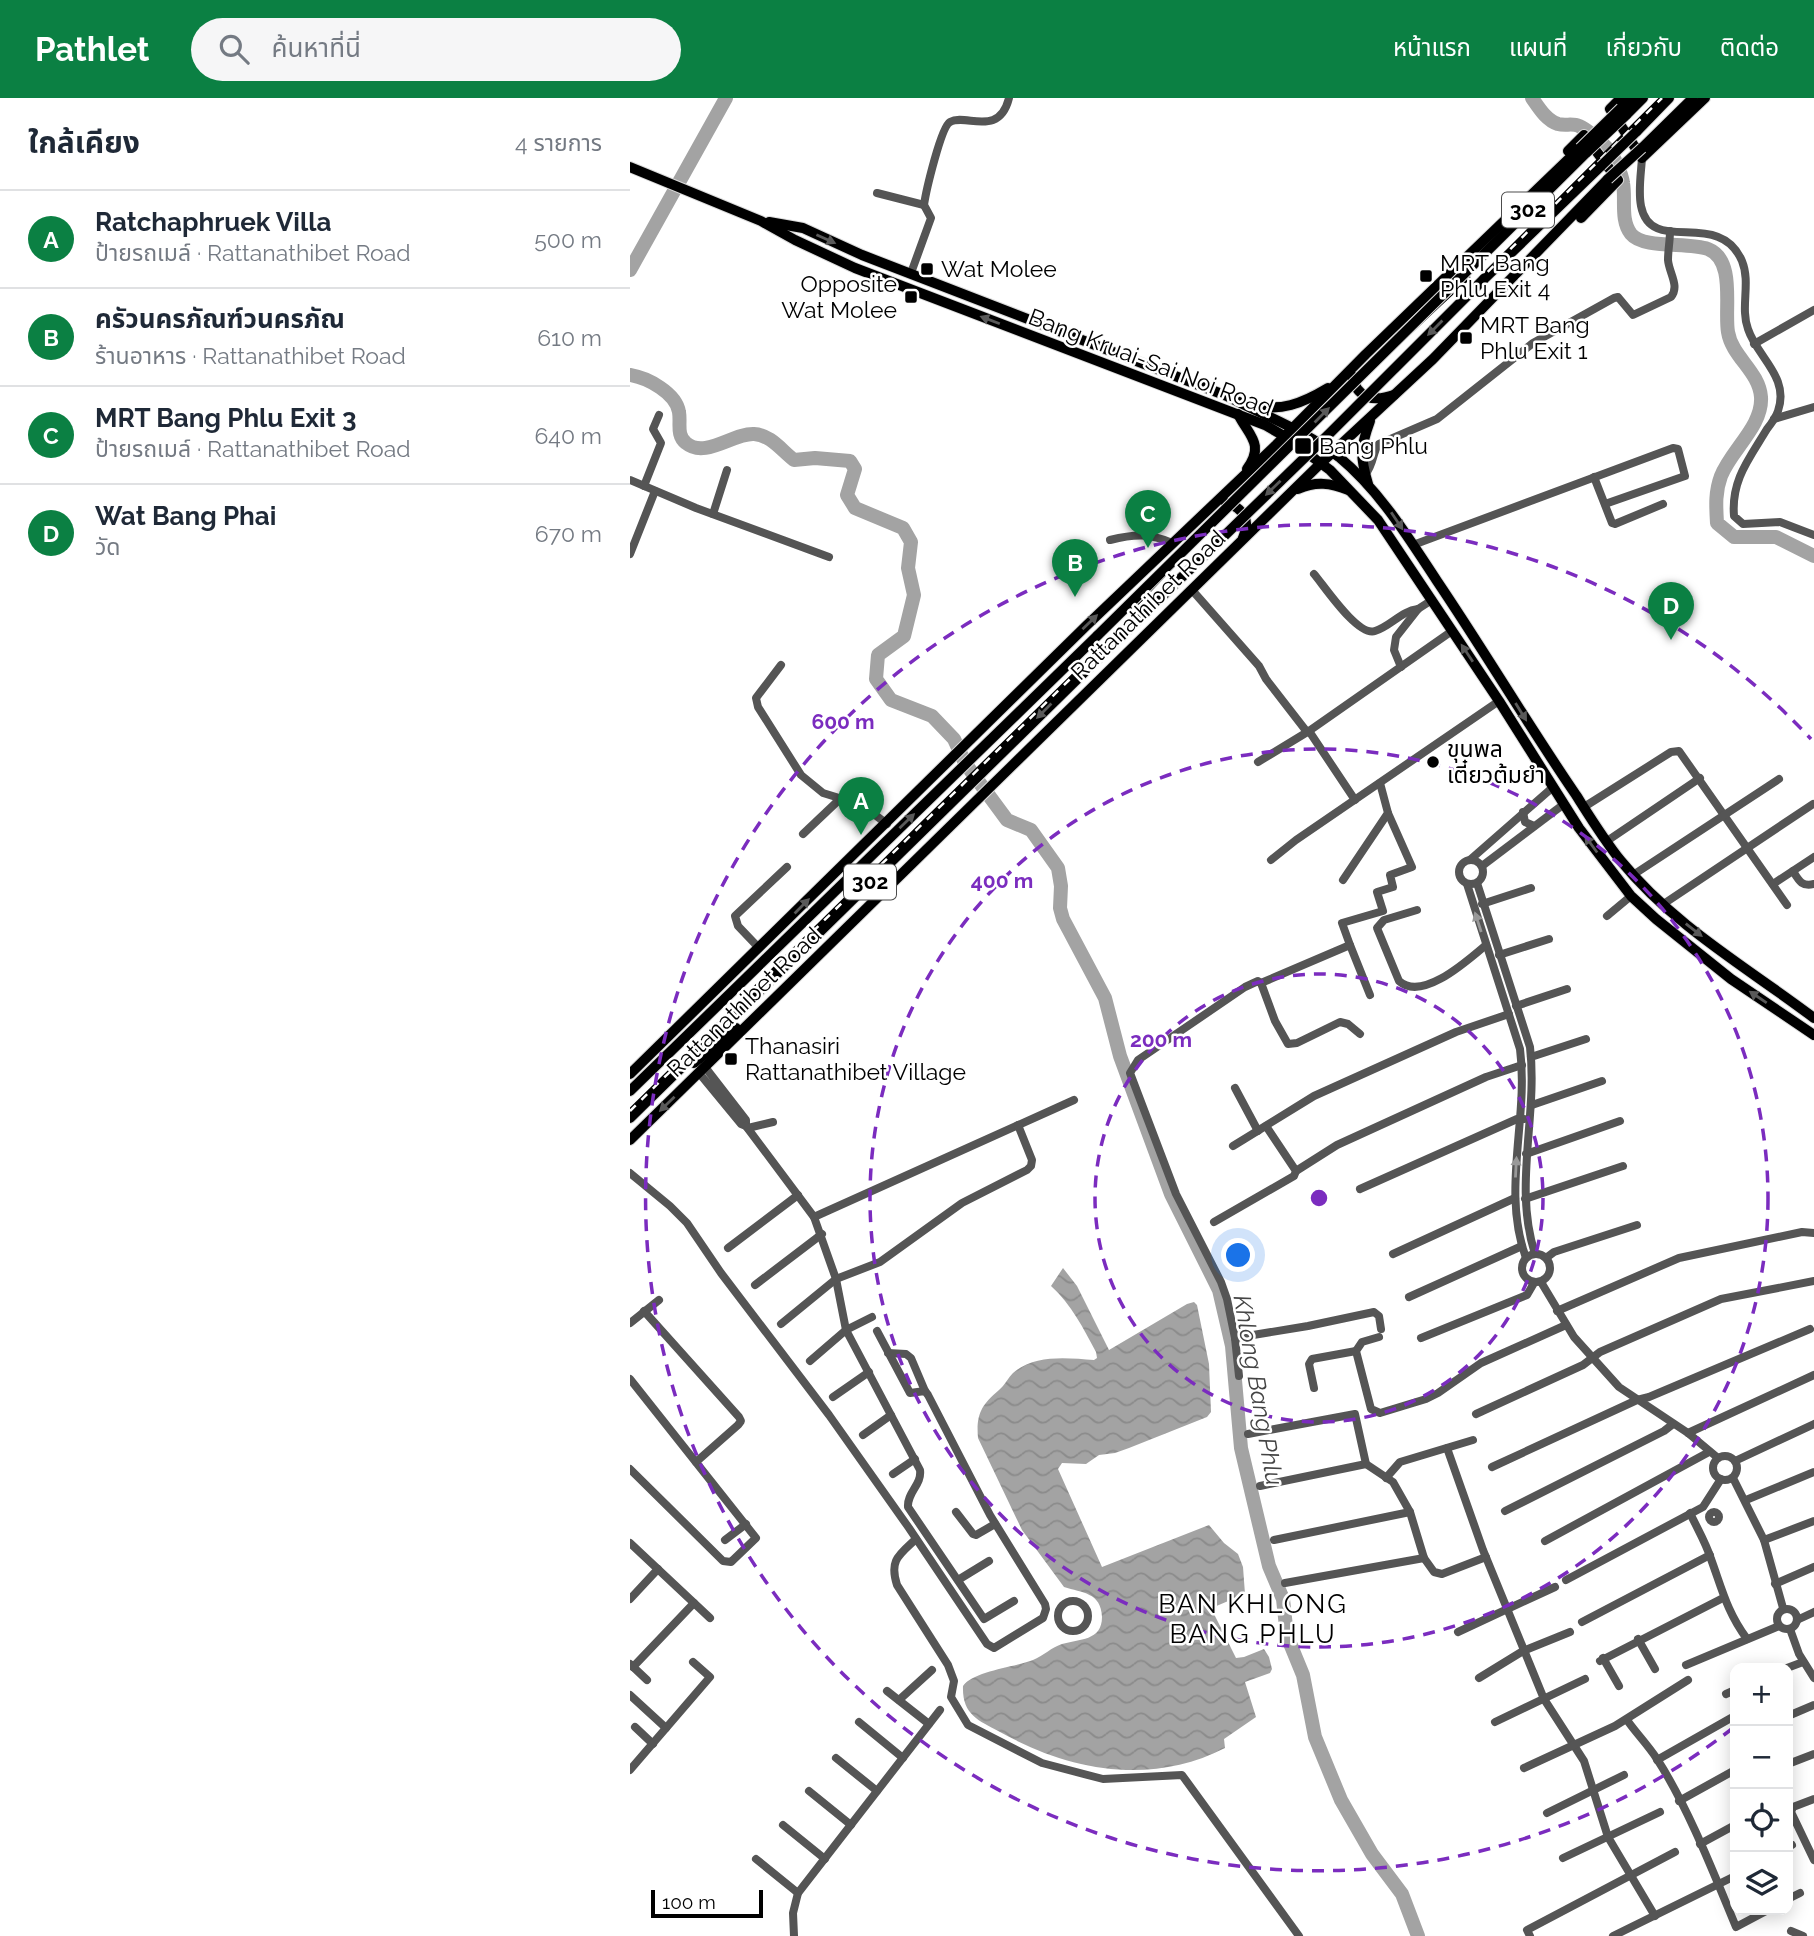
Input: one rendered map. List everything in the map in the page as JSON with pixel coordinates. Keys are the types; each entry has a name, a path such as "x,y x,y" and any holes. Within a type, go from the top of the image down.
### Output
{"main road":[{"name":"Rattanathibet Road","path":"630,1091 1470,268 1632,98"},
{"name":"Rattanathibet Road","path":"1623,107 1643,98"},
{"name":"Rattanathibet Road","path":"630,1118 1669,98"},
{"name":"Rattanathibet Road","path":"630,1140 1321,463 1398,394 1608,179 1642,153 1693,98"},
{"path":"1623,107 1610,109 1642,153 1705,98"},
{"path":"1489,237 1487,228 1584,135 1618,180 1529,269 1521,270"},
{"name":"Rattanathibet Road","path":"630,1074 1359,360 1583,150"},
{"name":"Bang Kruai-Sai Noi Road","path":"630,167 761,221 855,268 1288,432 1333,452 1361,474"},
{"name":"Bang Kruai-Sai Noi Road","path":"761,221 803,228 1227,396 1288,432 1378,520 1499,701 1552,788 1610,872 1656,919 1731,979 1814,1035"},
{"path":"906,288 911,273"},
{"path":"1359,360 1352,377 1357,390 1374,400 1398,394"},
{"path":"1227,396 1260,407 1289,407 1305,402 1342,379"},
{"path":"1228,491 1249,466 1255,454 1252,433 1238,414"},
{"path":"1371,417 1362,443 1361,474 1388,507 1607,841 1633,875 1662,905 1814,1018"},
{"path":"1293,492 1322,483 1348,488 1361,474"},
{"path":"1206,511 1226,502 1241,509 1247,522 1247,530 1236,547"},
{"path":"630,1091 773,935"},
{"path":"639,1110 799,976"}],"street":[{"path":"911,273 931,218 924,205 930,175 947,124 955,121 983,123 1002,113 1009,98"},
{"path":"1642,153 1641,207 1648,225 1657,231 1670,234 1698,232 1725,240 1735,247 1746,272 1744,313 1748,330 1754,344 1776,374 1779,410 1736,481 1734,516 1743,524 1780,522 1814,535"},
{"path":"877,193 924,205"},
{"path":"1361,474 1373,465 1375,448 1379,444 1437,419 1533,343 1552,332 1614,298 1618,298 1633,315 1671,297 1675,288 1668,263 1670,234"},
{"path":"1754,344 1814,310"},
{"path":"1773,419 1814,407"},
{"path":"644,486 662,443 653,429 659,415"},
{"path":"1413,545 1671,449 1678,449 1685,476 1605,504"},
{"path":"713,514 727,470"},
{"path":"1594,477 1612,523 1663,504"},
{"path":"630,480 829,557"},
{"path":"630,554 655,491"},
{"path":"1110,540 1134,534 1151,535 1172,543"},
{"path":"1314,574 1354,623 1365,631 1374,632 1406,612 1419,609"},
{"path":"1192,590 1259,666 1355,800"},
{"path":"1401,667 1393,643 1419,609 1432,600"},
{"path":"1258,762 1308,732 1452,631"},
{"path":"781,665 756,698 757,704 801,775 823,793 862,805 887,824"},
{"path":"1270,860 1499,701"},
{"path":"1584,807 1676,751 1684,756 1700,778 1787,905"},
{"path":"1607,841 1700,778"},
{"path":"1633,875 1779,779"},
{"path":"1370,995 1342,923 1383,911 1377,892 1393,887 1390,875 1412,867 1388,813 1380,783"},
{"path":"1421,1338 1527,1295 1549,1274 1550,1263 1546,1258 1531,1256 1522,1246 1515,1198 1525,1119 1532,1105 1531,1057 1482,904 1472,883 1460,877 1459,868 1552,788"},
{"path":"803,834 841,798"},
{"path":"1482,866 1564,804"},
{"path":"1662,905 1813,804"},
{"path":"1523,812 1525,822 1534,827"},
{"path":"1343,880 1388,813"},
{"path":"1773,884 1814,857"},
{"path":"1471,859 1482,866 1483,876 1472,883"},
{"path":"759,948 738,926 735,916 787,867"},
{"path":"1793,872 1801,883 1807,886 1814,884"},
{"path":"1472,883 1486,945 1520,1049 1525,1119 1525,1199 1531,1256"},
{"path":"1482,904 1531,888"},
{"path":"1607,916 1631,895"},
{"path":"1417,910 1384,920 1377,928 1399,981 1406,987 1416,988 1431,984 1486,945"},
{"path":"1499,955 1549,939"},
{"path":"1239,1376 1235,1338 1221,1282 1176,1194 1130,1073 1138,1060 1245,987 1255,982 1261,983 1350,945"},
{"path":"1261,983 1275,1021 1288,1044 1297,1043 1340,1022 1348,1024 1360,1034"},
{"path":"1516,1006 1567,989"},
{"path":"1233,1146 1314,1096 1456,1032 1509,1014"},
{"path":"1531,1057 1586,1039"},
{"path":"1214,1222 1290,1180 1296,1171 1337,1145 1486,1077 1522,1065"},
{"path":"702,1070 746,1120 747,1127 814,1217 836,1279 845,1330 915,1459 921,1476 909,1497 908,1507 984,1619 1014,1601"},
{"path":"1532,1105 1602,1081"},
{"path":"1236,1088 1262,1128 1296,1171"},
{"path":"814,1217 1074,1100"},
{"path":"1360,1189 1517,1119 1525,1119"},
{"path":"1526,1154 1620,1121"},
{"path":"747,1127 773,1122"},
{"path":"781,1324 836,1279 880,1262 962,1203 1027,1170 1032,1160 1018,1125"},
{"path":"1525,1199 1623,1166"},
{"path":"630,1173 687,1223 721,1273 829,1415 990,1647 994,1648 1045,1615 1059,1616"},
{"path":"728,1248 798,1195"},
{"path":"1393,1254 1515,1198"},
{"path":"1546,1258 1554,1252 1637,1225"},
{"path":"1557,1311 1679,1258 1802,1232 1814,1233"},
{"path":"754,1285 822,1234"},
{"path":"1409,1297 1522,1246"},
{"path":"1531,1256 1523,1263 1523,1274 1537,1283 1592,1358 1619,1387 1688,1433 1709,1452 1718,1458 1727,1456 1735,1461 1737,1469 1733,1478 1728,1480 1716,1476 1713,1467 1718,1458"},
{"path":"1476,1414 1583,1365 1653,1327 1721,1299 1814,1281"},
{"path":"630,1323 659,1300"},
{"path":"645,1311 741,1421 696,1462"},
{"path":"1235,1338 1374,1312 1379,1316 1380,1333 1362,1342 1356,1351 1312,1359 1309,1364 1314,1388"},
{"path":"810,1361 845,1330 872,1317"},
{"path":"1356,1351 1371,1409 1380,1413 1426,1399 1481,1363 1566,1325"},
{"path":"1492,1467 1637,1400 1810,1329"},
{"path":"877,1331 910,1393 925,1391"},
{"path":"888,1353 911,1357 925,1391 995,1524 1045,1604 1045,1615"},
{"path":"833,1397 869,1372"},
{"path":"1688,1433 1814,1375"},
{"path":"630,1379 757,1538 727,1563 630,1469"},
{"path":"1248,1434 1355,1414 1366,1464 1392,1482 1410,1512 1424,1558 1434,1572 1442,1574 1486,1557"},
{"path":"863,1435 891,1415"},
{"path":"1505,1511 1673,1424"},
{"path":"1735,1461 1814,1424"},
{"path":"1386,1478 1400,1462 1473,1440"},
{"path":"1447,1448 1506,1609 1544,1699 1584,1761 1608,1837 1655,1916"},
{"path":"1545,1541 1709,1452"},
{"path":"893,1474 915,1459"},
{"path":"1260,1486 1366,1464"},
{"path":"1746,1500 1814,1472"},
{"path":"1733,1478 1765,1540 1783,1608"},
{"path":"1566,1580 1706,1504 1721,1479"},
{"path":"1274,1540 1410,1512"},
{"path":"957,1513 973,1534 995,1524"},
{"path":"1690,1513 1710,1555 1723,1598 1734,1621 1747,1639"},
{"path":"1765,1540 1814,1521"},
{"path":"725,1540 746,1524"},
{"path":"916,1539 895,1560 892,1570 897,1585 948,1665 954,1681 951,1697 968,1726 1042,1763 1103,1779 1182,1775 1298,1936"},
{"path":"630,1543 710,1618"},
{"path":"1582,1622 1710,1555"},
{"path":"1285,1583 1424,1558"},
{"path":"958,1580 989,1560"},
{"path":"1775,1584 1814,1567"},
{"path":"630,1599 658,1569"},
{"path":"1458,1632 1555,1587"},
{"path":"1619,1686 1602,1660 1638,1639 1723,1598"},
{"path":"647,1680 632,1665 694,1603"},
{"path":"1783,1608 1795,1612 1797,1620"},
{"path":"1779,1626 1776,1618 1783,1608"},
{"path":"1790,1629 1797,1620 1814,1612"},
{"path":"1686,1665 1779,1626 1790,1629"},
{"path":"1790,1629 1803,1662 1813,1673"},
{"path":"1479,1678 1523,1651 1570,1632"},
{"path":"1638,1639 1655,1669"},
{"path":"630,1770 710,1677 693,1662"},
{"path":"1793,1666 1803,1662"},
{"path":"899,1700 932,1670"},
{"path":"1495,1722 1585,1679"},
{"path":"1524,1768 1627,1720 1688,1680"},
{"path":"887,1690 929,1724"},
{"path":"1726,1694 1730,1692"},
{"path":"630,1695 666,1728"},
{"path":"1793,1714 1814,1705"},
{"path":"794,1936 793,1913 799,1893 940,1710"},
{"path":"1657,1760 1730,1719"},
{"path":"1627,1720 1657,1760 1679,1801 1730,1913"},
{"path":"859,1722 903,1758"},
{"path":"635,1727 653,1744"},
{"path":"1793,1762 1814,1754"},
{"path":"836,1758 877,1791"},
{"path":"1679,1801 1730,1773"},
{"path":"1547,1813 1624,1775"},
{"path":"809,1791 851,1825"},
{"path":"1814,1799 1791,1810 1814,1860"},
{"path":"1563,1858 1660,1812"},
{"path":"783,1825 825,1859"},
{"path":"1700,1844 1730,1828"},
{"path":"1530,1936 1527,1930 1675,1852"},
{"path":"756,1859 799,1893"},
{"path":"1613,1936 1730,1879"},
{"path":"1793,1896 1800,1892"},
{"path":"1731,1915 1736,1927 1759,1915"},
{"path":"1791,1931 1802,1936"}],"water":[{"path":"1063,1268 1077,1286 1109,1350 1187,1304 1194,1302 1197,1305 1209,1364 1211,1412 1207,1417 1115,1453 1099,1455 1086,1464 1062,1463 1058,1469 1102,1567 1209,1525 1224,1543 1238,1554 1243,1567 1245,1594 1212,1610 1236,1658 1264,1649 1269,1657 1272,1669 1270,1673 1245,1682 1256,1717 1224,1739 1225,1748 1197,1760 1168,1767 1111,1769 1054,1756 978,1720 968,1710 963,1696 963,1686 968,1681 995,1670 1033,1660 1058,1645 1088,1638 1098,1631 1101,1625 1101,1609 1094,1598 1064,1587 1022,1530 978,1438 979,1417 984,1406 1013,1373 1041,1360 1097,1358 1076,1317 1051,1286"}],"waterway":[{"path":"630,270 726,98"},
{"path":"1532,98 1550,120 1583,128 1610,152 1622,179 1624,216 1631,234 1645,242 1708,249 1717,255 1722,263 1726,274 1730,341 1756,379 1761,397 1760,408 1752,428 1721,476 1717,493 1717,523 1734,537 1776,537 1814,556"},
{"name":"Khlong Bang Phlu","path":"630,375 653,383 673,399 679,412 681,436 686,443 694,447 710,447 754,434 771,440 794,460 815,458 850,461 855,469 847,495 855,508 903,528 911,542 908,568 914,595 904,636 878,655 876,679 891,700 932,716 954,739 965,763 1007,820 1031,830 1058,868 1063,919 1105,998 1120,1056 1171,1194 1219,1290 1232,1346 1241,1448 1269,1566 1283,1599 1287,1636 1303,1675 1315,1737 1341,1800 1372,1854 1402,1894 1418,1936"}],"railway":[{"path":"630,1111 1116,634 1323,436 1662,98"},
{"path":"1138,602 1345,394 1468,278"}],"place":[{"name":"Wat Molee","path":"927,269"},
{"name":"MRT Bang Phlu Exit 4","path":"1426,276"},
{"name":"Opposite Wat Molee","path":"911,297"},
{"name":"MRT Bang Phlu Exit 1","path":"1466,338"},
{"name":"Bang Phlu","path":"1303,446"},
{"name":"MRT Bang Phlu Exit 3","path":"1148,548"},
{"name":"ครัวนครภัณฑ์วนครภัณ","path":"1075,597"},
{"name":"Wat Bang Phai","path":"1671,640"},
{"name":"ขุนพล เตี๋ยวต้มยำ","path":"1433,762"},
{"name":"Ratchaphruek Villa","path":"861,835"},
{"name":"Thanasiri Rattanathibet Village","path":"731,1059"}],"district":[{"name":"BAN KHLONG BANG PHLU","path":"1253,1619"}]}
